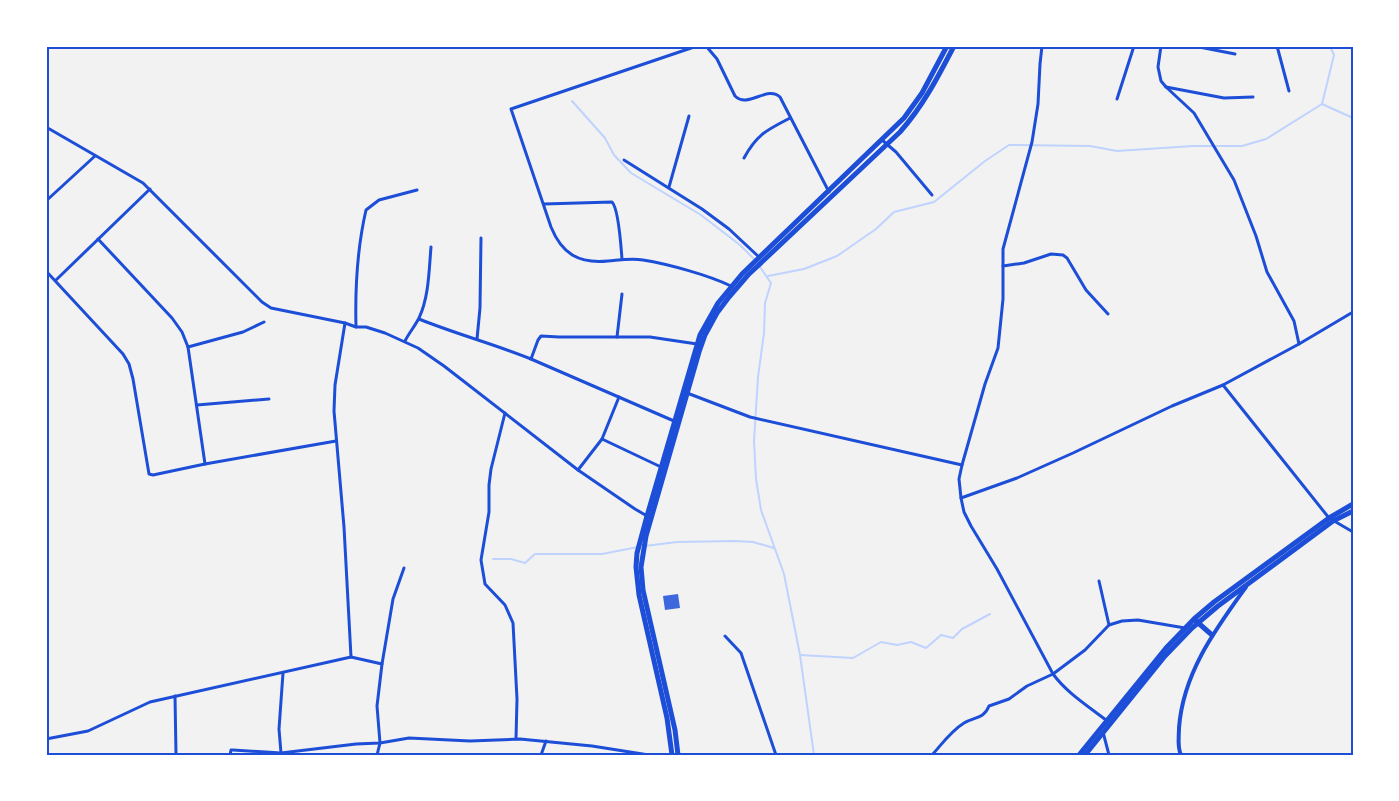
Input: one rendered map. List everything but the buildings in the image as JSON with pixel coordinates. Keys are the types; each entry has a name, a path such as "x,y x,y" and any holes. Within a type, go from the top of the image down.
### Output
{"highway":[{"path":"830,194 913,106 946,46"},
{"path":"672,755 667,718 637,580 638,554 697,344 705,324 718,303 732,286 830,194 900,132 922,106 954,46"},
{"path":"678,755 675,730 645,602 642,556 649,516 661,467 674,421 701,346 710,325 729,297 758,262"},
{"path":"1079,755 1106,720 1187,629 1214,602 1353,504"},
{"path":"1196,621 1249,583 1331,519 1353,512"},
{"path":"1196,621 1212,635"},
{"path":"1085,755 1187,629"}],"street":[{"path":"697,46 512,109 556,238 569,254 597,262 622,259 645,260 711,277 732,286"},
{"path":"706,46 716,59 735,96 739,100 744,101 771,94 776,94 780,97 830,194"},
{"path":"1042,46 1038,104 1030,154 1005,237 1003,299 998,348 985,384 962,465 960,480 961,498 964,512 971,526 1009,590 1053,674 1074,696 1106,720"},
{"path":"1117,99 1134,46"},
{"path":"1161,46 1158,67 1161,81 1194,113 1219,154 1241,196 1267,272 1294,322 1298,344"},
{"path":"1194,46 1235,54"},
{"path":"1277,46 1289,91"},
{"path":"1166,87 1224,98 1253,97"},
{"path":"668,187 688,116"},
{"path":"744,158 753,142 763,133 790,118"},
{"path":"46,127 133,177 150,189 262,302 272,308 356,327 366,327 418,348 578,470 635,509 649,516"},
{"path":"882,140 914,172 932,194"},
{"path":"46,201 95,156"},
{"path":"624,160 668,187 729,229 758,262"},
{"path":"56,280 150,189"},
{"path":"356,327 355,295 358,250 366,210 379,200 416,190"},
{"path":"544,204 612,202 617,213 622,259"},
{"path":"477,339 480,308 481,238"},
{"path":"98,239 172,318 182,332 188,346 205,464"},
{"path":"404,341 419,319 426,294 431,247"},
{"path":"1003,266 1024,263 1051,254 1063,255 1067,258 1086,290 1108,314"},
{"path":"46,271 129,364 149,474 153,475 336,441"},
{"path":"617,336 622,294"},
{"path":"961,498 1016,478 1172,406 1223,385 1353,312"},
{"path":"419,319 531,359 674,421"},
{"path":"188,346 243,332 264,322"},
{"path":"345,323 334,397 352,657"},
{"path":"531,359 541,336 650,337 697,344"},
{"path":"1223,385 1331,519 1353,532"},
{"path":"685,392 757,419 962,465"},
{"path":"578,470 602,439 619,397"},
{"path":"197,405 269,399"},
{"path":"505,413 491,469 489,512 482,560 485,584 505,605 512,623 517,699 516,739"},
{"path":"602,439 661,467"},
{"path":"377,755 380,743 378,706 382,664 394,599 404,568"},
{"path":"1099,581 1109,625"},
{"path":"1178,753 1184,700 1198,662 1212,635 1249,583"},
{"path":"932,755 953,730 965,722 981,717 987,712 989,706 1009,699 1027,686 1053,674 1085,650 1109,625 1122,621 1138,620 1187,629"},
{"path":"725,636 741,653 776,755"},
{"path":"46,739 88,731 150,702 175,696 352,657 382,664"},
{"path":"281,753 279,729 283,673"},
{"path":"175,696 176,755"},
{"path":"1103,732 1109,755"},
{"path":"230,755 231,750 281,753 380,743 409,738 470,741 516,739 546,741 619,749 649,755"},
{"path":"541,755 546,741"}],"waterway":[{"path":"1322,104 1334,55 1330,46"},
{"path":"572,101 605,138 614,155 631,173 701,215 740,245 756,261"},
{"path":"768,276 804,269 837,256 876,229 894,212 934,202 985,161 1009,145 1090,146 1117,151 1193,146 1242,146 1266,139 1322,104 1353,118"},
{"path":"760,267 771,283 765,303 764,333 758,377 754,441 756,479 761,510 784,574 800,655 814,755"},
{"path":"645,546 677,542 735,541 753,542 774,548"},
{"path":"493,559 511,559 525,563 535,554 602,554 638,547"},
{"path":"800,655 853,658 881,642 897,645 911,642 926,648 941,635 953,638 962,629 990,614"}]}
